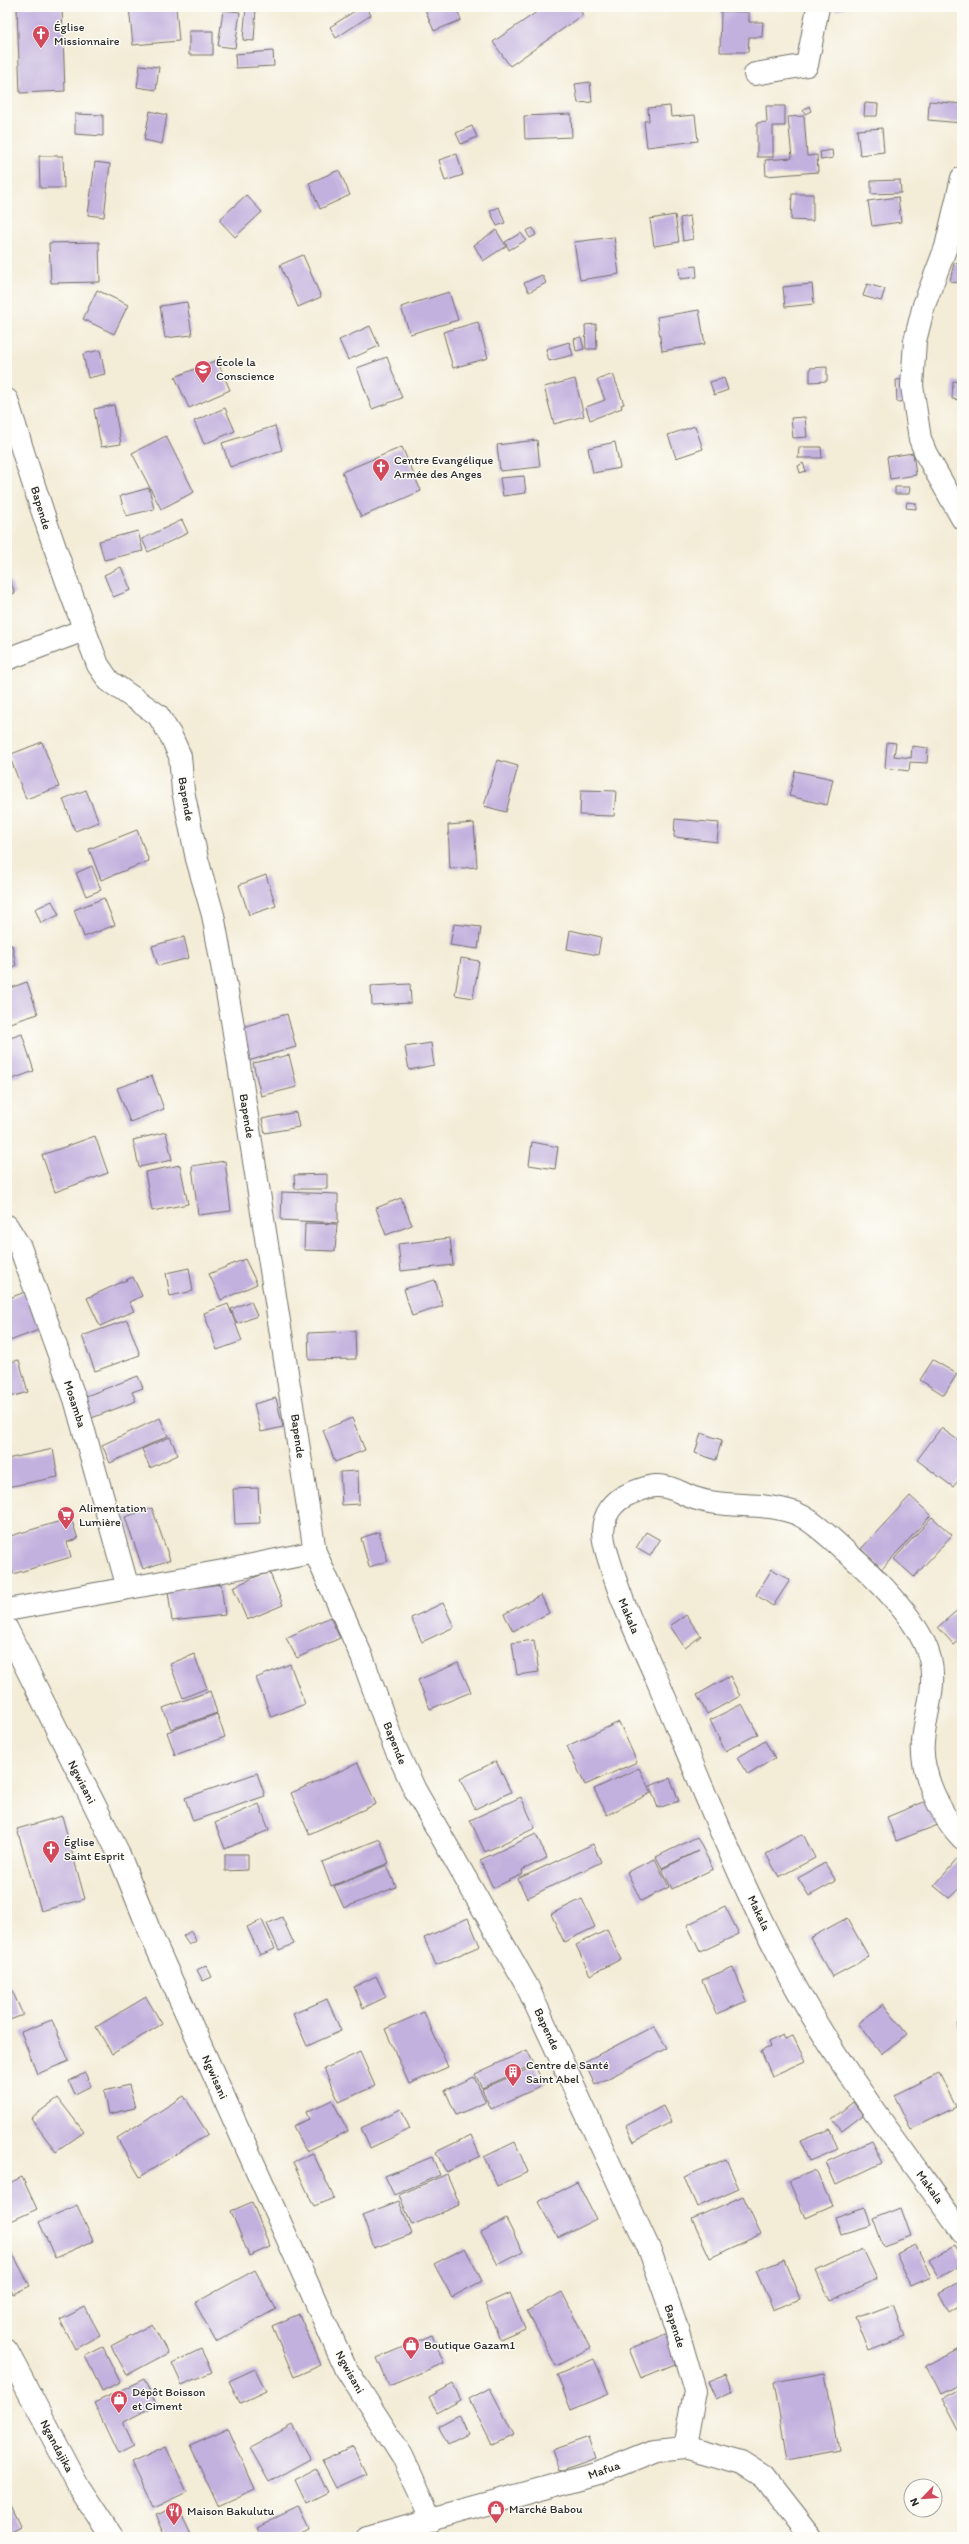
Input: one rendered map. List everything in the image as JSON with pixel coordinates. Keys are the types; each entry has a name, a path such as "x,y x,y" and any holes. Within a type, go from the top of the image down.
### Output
{"street":[{"path":"755,74 807,65 818,7"},
{"path":"962,178 946,247 924,305 915,341 912,386 920,439 926,454 962,518"},
{"name":"Bapende","path":"7,400 30,470 42,517 98,665 109,681 158,716 171,736 180,756 185,798 197,859 213,915 232,1020 315,1552 362,1657 393,1743 414,1790 527,1986 650,2251 675,2322 695,2391 685,2447"},
{"path":"7,659 84,630"},
{"name":"Mosamba","path":"7,1226 20,1247 74,1399 128,1588"},
{"name":"Makala","path":"962,1838 952,1828 930,1786 922,1745 931,1696 930,1660 919,1630 883,1588 845,1551 795,1512 751,1505 711,1504 696,1500 662,1485 648,1487 621,1497 608,1510 603,1532 620,1597 732,1856 782,1960 820,2029 886,2128 962,2232"},
{"path":"7,1610 315,1552"},
{"name":"Ngwisani","path":"7,1629 118,1852 168,1973 345,2367 402,2456 432,2520"},
{"name":"Ngandajika","path":"8,2356 79,2487 112,2537"},
{"name":"Mafua","path":"367,2537 432,2520 510,2496 599,2473 656,2450 685,2447 742,2463 764,2477 811,2537"}],"building":[{"name":"Église Missionnaire","path":"17,7 62,7 65,91 20,93"},
{"path":"129,7 176,7 179,41 133,45"},
{"path":"246,7 256,7 254,41 243,40"},
{"path":"361,7 366,7 371,15 336,38 330,27"},
{"path":"424,7 456,7 461,20 434,31"},
{"path":"544,7 578,7 583,15 510,66 493,42"},
{"path":"622,7 631,7 623,11"},
{"path":"834,7 846,7 836,11"},
{"path":"223,10 240,12 235,48 218,46"},
{"path":"721,11 749,12 749,22 763,22 762,37 749,37 748,52 720,52"},
{"path":"189,31 213,31 213,55 189,55"},
{"path":"273,51 274,66 236,68 235,54"},
{"path":"140,65 159,67 156,90 137,87"},
{"path":"590,82 592,102 578,103 575,84"},
{"path":"929,101 962,104 962,123 928,120"},
{"path":"865,103 878,104 877,116 864,116"},
{"path":"670,106 671,117 695,115 698,141 647,147 644,121 649,121 648,108"},
{"path":"766,106 785,106 785,126 773,126 773,157 757,157 757,123 767,122"},
{"path":"809,106 811,111 805,114 803,111"},
{"path":"150,111 167,115 162,144 144,140"},
{"path":"75,114 103,115 103,136 75,134"},
{"path":"571,114 572,137 525,139 524,116"},
{"path":"804,116 807,156 817,155 818,172 766,176 765,160 792,158 788,117"},
{"path":"472,126 477,137 461,144 456,133"},
{"path":"882,128 884,152 860,155 857,130"},
{"path":"832,150 833,158 821,160 820,152"},
{"path":"457,154 463,175 445,181 439,160"},
{"path":"39,156 63,156 64,188 40,188"},
{"path":"95,162 110,164 104,217 88,215"},
{"path":"339,170 350,195 320,209 309,183"},
{"path":"900,180 901,193 871,194 871,181"},
{"path":"792,194 813,194 813,221 791,220"},
{"path":"246,195 262,212 235,237 219,220"},
{"path":"898,197 901,222 872,226 868,201"},
{"path":"499,207 505,223 497,226 490,211"},
{"path":"675,215 679,242 654,246 650,219"},
{"path":"690,216 693,239 683,241 680,218"},
{"path":"533,228 536,235 530,238 526,231"},
{"path":"496,230 506,246 483,261 474,245"},
{"path":"521,233 526,240 509,250 505,242"},
{"path":"614,237 619,274 580,280 574,242"},
{"path":"99,242 100,282 51,283 49,243"},
{"path":"303,255 321,297 298,307 280,265"},
{"path":"954,263 962,265 962,284 950,281"},
{"path":"696,266 697,277 680,279 679,268"},
{"path":"542,275 546,283 529,292 524,283"},
{"path":"812,284 814,304 785,307 783,287"},
{"path":"867,284 885,289 881,301 863,296"},
{"path":"97,290 128,305 114,334 83,319"},
{"path":"449,292 458,320 410,334 401,307"},
{"path":"187,302 192,335 165,338 160,306"},
{"path":"699,310 705,344 662,351 657,317"},
{"path":"478,322 488,358 453,368 443,332"},
{"path":"596,324 597,349 586,349 585,325"},
{"path":"370,326 379,346 348,360 339,340"},
{"path":"581,337 584,349 576,351 574,339"},
{"path":"569,342 573,355 549,361 546,349"},
{"path":"100,350 105,374 88,378 83,354"},
{"path":"387,357 402,398 372,409 357,368"},
{"name":"École la Conscience","path":"217,360 230,390 189,408 175,377"},
{"path":"827,367 827,381 810,382 810,368"},
{"path":"613,374 624,404 621,405 622,408 590,420 586,407 605,400 597,380"},
{"path":"724,378 728,390 714,395 710,382"},
{"path":"575,379 584,416 554,424 544,387"},
{"path":"909,379 910,401 897,402 896,380"},
{"path":"953,381 962,382 962,400 952,399"},
{"path":"114,405 121,444 101,447 94,409"},
{"path":"225,408 235,431 204,444 194,421"},
{"path":"805,417 807,437 793,438 791,418"},
{"path":"275,426 282,450 230,467 222,443"},
{"path":"695,426 703,449 676,458 668,435"},
{"path":"166,436 194,492 161,509 132,453"},
{"path":"537,440 540,467 500,471 497,445"},
{"path":"615,442 620,468 593,473 588,448"},
{"name":"Centre Evangélique Armée des Anges","path":"402,447 421,491 361,517 342,472"},
{"path":"799,447 821,447 822,458 798,458"},
{"path":"913,453 916,475 890,479 887,457"},
{"path":"803,463 806,471 800,473 798,466"},
{"path":"524,476 526,493 503,496 500,478"},
{"path":"895,487 910,487 909,494 895,494"},
{"path":"149,488 154,509 126,516 120,496"},
{"path":"907,502 916,503 916,509 906,508"},
{"path":"182,520 188,533 148,552 142,539"},
{"path":"138,531 143,551 104,560 99,541"},
{"path":"121,567 131,590 113,597 104,575"},
{"path":"7,573 15,593 7,596"},
{"path":"42,742 59,787 26,799 9,755"},
{"path":"887,742 896,743 894,756 911,758 912,746 928,748 927,763 910,762 909,771 885,768"},
{"path":"497,760 518,766 506,812 484,806"},
{"path":"795,771 833,779 827,805 789,796"},
{"path":"86,790 99,822 75,831 63,799"},
{"path":"581,790 616,791 614,816 580,815"},
{"path":"675,819 719,823 717,842 674,837"},
{"path":"474,823 477,867 450,869 448,825"},
{"path":"137,830 149,861 101,880 89,849"},
{"path":"92,866 101,890 86,896 76,873"},
{"path":"266,875 276,906 249,915 239,885"},
{"path":"104,898 115,925 84,937 74,910"},
{"path":"52,901 59,915 41,923 35,909"},
{"path":"454,924 481,927 478,949 450,945"},
{"path":"570,930 601,937 598,955 567,949"},
{"path":"184,937 189,958 158,966 152,946"},
{"path":"12,945 16,966 7,967 7,946"},
{"path":"461,958 479,961 473,998 455,995"},
{"path":"27,982 38,1014 7,1024 7,989"},
{"path":"410,984 411,1003 372,1005 371,986"},
{"path":"287,1014 296,1047 248,1061 239,1028"},
{"path":"22,1034 34,1071 7,1081 7,1039"},
{"path":"431,1043 434,1065 409,1070 405,1047"},
{"path":"289,1055 297,1087 261,1096 253,1063"},
{"path":"152,1076 164,1109 130,1122 117,1088"},
{"path":"296,1112 299,1127 265,1133 262,1119"},
{"path":"166,1132 172,1160 139,1167 133,1140"},
{"path":"95,1136 108,1173 55,1192 42,1155"},
{"path":"532,1142 558,1147 555,1169 529,1165"},
{"path":"225,1161 231,1211 198,1215 192,1166"},
{"path":"180,1165 188,1204 152,1211 145,1172"},
{"path":"327,1174 327,1189 295,1189 294,1175"},
{"path":"282,1192 338,1194 338,1223 281,1220"},
{"path":"401,1198 412,1225 386,1235 376,1208"},
{"path":"305,1223 337,1224 335,1251 304,1250"},
{"path":"450,1238 453,1265 401,1271 398,1244"},
{"path":"245,1259 257,1284 221,1300 209,1274"},
{"path":"189,1268 193,1291 170,1296 166,1273"},
{"path":"133,1277 142,1296 129,1302 134,1311 100,1326 87,1298"},
{"path":"435,1280 443,1306 412,1316 404,1289"},
{"path":"30,1290 44,1328 7,1342 7,1299"},
{"path":"251,1301 257,1316 237,1324 231,1309"},
{"path":"228,1304 242,1341 217,1350 204,1313"},
{"path":"127,1320 140,1355 95,1371 82,1336"},
{"path":"355,1331 356,1359 309,1360 308,1333"},
{"path":"19,1360 28,1392 7,1398 7,1363"},
{"path":"933,1360 957,1374 944,1395 920,1380"},
{"path":"138,1376 143,1388 132,1392 136,1401 89,1419 81,1398"},
{"path":"276,1398 283,1427 261,1432 254,1404"},
{"path":"160,1418 168,1436 110,1463 102,1445"},
{"path":"352,1418 365,1450 335,1462 323,1430"},
{"path":"941,1428 962,1443 962,1476 953,1487 917,1460"},
{"path":"701,1433 722,1440 716,1460 695,1453"},
{"path":"170,1437 178,1455 150,1468 142,1449"},
{"path":"53,1449 58,1477 7,1487 7,1459"},
{"path":"358,1471 359,1504 342,1505 340,1472"},
{"path":"258,1488 260,1523 235,1524 233,1489"},
{"path":"910,1496 931,1515 882,1569 861,1549"},
{"path":"152,1508 170,1560 143,1569 125,1517"},
{"path":"932,1517 952,1535 914,1577 894,1559"},
{"path":"71,1518 78,1539 67,1542 71,1557 13,1574 7,1553 7,1537"},
{"path":"379,1532 388,1561 369,1567 361,1538"},
{"path":"646,1532 660,1540 650,1556 636,1548"},
{"path":"772,1569 790,1580 773,1606 756,1595"},
{"path":"269,1571 283,1605 247,1620 233,1587"},
{"path":"221,1584 225,1615 172,1621 168,1591"},
{"path":"541,1595 549,1613 513,1631 504,1614"},
{"path":"443,1603 454,1627 422,1642 411,1618"},
{"path":"962,1606 962,1638 954,1645 938,1627"},
{"path":"686,1615 701,1636 685,1648 670,1626"},
{"path":"330,1617 340,1638 297,1658 286,1638"},
{"path":"534,1640 539,1672 517,1675 512,1643"},
{"path":"194,1654 207,1688 183,1698 170,1664"},
{"path":"458,1663 471,1692 430,1709 418,1680"},
{"path":"290,1664 305,1704 271,1717 256,1678"},
{"path":"730,1676 740,1696 707,1714 697,1695"},
{"path":"210,1691 217,1713 171,1729 163,1708"},
{"path":"742,1704 758,1734 725,1751 710,1720"},
{"path":"217,1714 225,1737 175,1755 167,1732"},
{"path":"619,1722 637,1762 585,1785 567,1746"},
{"path":"765,1741 775,1758 748,1775 737,1758"},
{"path":"496,1761 511,1792 475,1809 460,1779"},
{"path":"358,1763 376,1804 309,1834 291,1793"},
{"path":"639,1768 651,1793 607,1815 594,1789"},
{"path":"257,1773 265,1796 193,1821 185,1798"},
{"path":"670,1778 679,1801 658,1808 650,1786"},
{"path":"521,1797 535,1828 485,1852 470,1820"},
{"path":"929,1800 938,1825 896,1841 887,1817"},
{"path":"259,1804 269,1830 225,1849 215,1823"},
{"name":"Église Saint Esprit","path":"62,1816 85,1899 41,1911 17,1829"},
{"path":"536,1834 547,1858 522,1870 523,1874 493,1888 480,1860"},
{"path":"803,1834 815,1858 779,1877 766,1854"},
{"path":"697,1837 713,1869 672,1889 662,1869 698,1851 662,1868 656,1857"},
{"path":"380,1839 389,1863 331,1886 322,1862"},
{"path":"593,1844 601,1862 527,1898 518,1879"},
{"path":"225,1854 248,1854 248,1870 225,1871"},
{"path":"960,1856 962,1886 949,1898 934,1886"},
{"path":"655,1859 669,1887 641,1901 627,1872"},
{"path":"825,1863 836,1881 809,1896 798,1878"},
{"path":"387,1865 396,1887 344,1908 334,1886"},
{"path":"582,1899 595,1927 564,1942 551,1914"},
{"path":"725,1906 739,1934 700,1952 687,1925"},
{"path":"282,1917 294,1944 279,1950 267,1924"},
{"path":"468,1918 480,1946 436,1965 424,1938"},
{"path":"847,1918 869,1957 832,1977 810,1938"},
{"path":"262,1920 275,1949 260,1955 247,1927"},
{"path":"607,1930 621,1959 590,1975 576,1945"},
{"path":"191,1931 196,1941 189,1945 183,1936"},
{"path":"206,1965 212,1977 203,1981 197,1970"},
{"path":"733,1967 747,2001 716,2014 702,1980"},
{"path":"376,1976 386,1997 363,2008 354,1987"},
{"path":"7,1979 23,2015 7,2021"},
{"path":"146,1997 162,2024 112,2054 96,2027"},
{"path":"327,1999 341,2031 307,2046 293,2014"},
{"path":"883,2004 907,2034 881,2054 858,2024"},
{"path":"424,2012 448,2067 409,2084 385,2029"},
{"path":"52,2020 69,2061 37,2074 21,2032"},
{"path":"962,2022 962,2035 957,2024"},
{"path":"654,2026 667,2048 595,2085 584,2062"},
{"path":"783,2035 785,2039 793,2036 805,2061 772,2076 761,2051 770,2047 768,2042"},
{"path":"527,2050 534,2064 482,2088 475,2074"},
{"path":"360,2052 375,2086 339,2102 324,2069"},
{"name":"Centre de Santé Saint Abel","path":"535,2066 544,2085 491,2109 482,2089"},
{"path":"85,2073 91,2086 75,2094 69,2081"},
{"path":"939,2073 956,2107 911,2129 894,2095"},
{"path":"474,2077 486,2102 456,2115 445,2090"},
{"path":"129,2085 135,2108 109,2114 104,2091"},
{"path":"184,2096 208,2134 140,2177 117,2138"},
{"path":"58,2098 84,2132 56,2152 31,2118"},
{"path":"332,2100 348,2131 306,2151 293,2126 309,2119 306,2112"},
{"path":"853,2102 863,2115 842,2131 832,2119"},
{"path":"663,2106 671,2122 634,2142 626,2126"},
{"path":"401,2109 410,2129 370,2148 361,2128"},
{"path":"830,2129 838,2149 809,2161 800,2141"},
{"path":"471,2135 480,2156 446,2172 436,2152"},
{"path":"871,2141 882,2163 836,2185 826,2162"},
{"path":"515,2142 528,2172 497,2186 484,2157"},
{"path":"313,2153 334,2198 314,2206 293,2162"},
{"path":"432,2157 440,2175 394,2195 385,2176"},
{"path":"726,2159 739,2189 697,2207 684,2177"},
{"path":"816,2170 832,2206 805,2218 789,2181"},
{"path":"447,2174 460,2205 412,2225 399,2195"},
{"path":"22,2177 37,2209 7,2223 7,2184"},
{"path":"577,2182 596,2219 558,2238 538,2202"},
{"path":"743,2196 761,2234 710,2258 692,2219"},
{"path":"399,2201 412,2234 374,2248 362,2215"},
{"path":"252,2202 270,2247 249,2256 231,2211"},
{"path":"77,2205 93,2241 55,2258 39,2222"},
{"path":"865,2207 871,2226 841,2235 835,2217"},
{"path":"901,2208 911,2236 883,2246 873,2219"},
{"path":"506,2219 523,2252 498,2265 481,2232"},
{"path":"7,2243 30,2286 13,2294 7,2283"},
{"path":"916,2245 931,2277 911,2286 896,2254"},
{"path":"954,2245 962,2259 962,2265 940,2278 929,2260"},
{"path":"465,2248 482,2281 452,2297 434,2264"},
{"path":"863,2249 877,2279 830,2301 816,2271"},
{"path":"784,2260 800,2299 773,2310 756,2271"},
{"path":"255,2270 276,2309 216,2342 195,2303"},
{"path":"962,2281 962,2304 949,2312 939,2293"},
{"path":"562,2292 590,2348 556,2366 527,2311"},
{"path":"510,2293 525,2328 500,2339 485,2304"},
{"path":"893,2304 905,2337 869,2351 856,2318"},
{"path":"85,2307 100,2335 75,2349 60,2320"},
{"path":"299,2314 321,2365 294,2377 272,2326"},
{"path":"152,2324 168,2353 127,2375 111,2346"},
{"path":"668,2333 680,2362 641,2378 629,2349"},
{"name":"Boutique Gazam1","path":"432,2335 444,2363 389,2386 377,2358"},
{"path":"103,2347 120,2382 102,2391 85,2356"},
{"path":"962,2347 962,2383 940,2394 926,2366"},
{"path":"201,2349 212,2372 182,2385 172,2363"},
{"path":"594,2359 609,2394 571,2410 557,2375"},
{"path":"255,2369 266,2391 240,2403 229,2381"},
{"path":"825,2373 839,2450 787,2460 774,2382"},
{"path":"726,2375 733,2391 716,2399 708,2382"},
{"name":"Dépôt Boisson et Ciment","path":"144,2379 157,2405 123,2422 134,2446 118,2454 94,2403"},
{"path":"453,2384 461,2400 437,2413 429,2397"},
{"path":"962,2387 962,2431 960,2432 942,2398"},
{"path":"490,2388 514,2435 492,2445 469,2399"},
{"path":"459,2415 468,2434 448,2444 438,2426"},
{"path":"292,2425 311,2459 269,2482 250,2448"},
{"path":"228,2428 255,2489 218,2506 190,2445"},
{"path":"589,2437 596,2458 559,2471 552,2450"},
{"path":"166,2447 187,2492 153,2508 131,2463"},
{"path":"353,2447 366,2474 336,2488 322,2461"},
{"path":"316,2469 328,2492 306,2503 295,2480"},
{"path":"7,2500 20,2527 7,2534"},
{"name":"Maison Bakulutu","path":"177,2505 192,2537 167,2537 156,2515"},
{"path":"298,2507 309,2530 295,2537 261,2537 256,2527"}],"place":[{"name":"Église Missionnaire","path":"41,49"},
{"name":"École la Conscience","path":"203,384"},
{"name":"Centre Evangélique Armée des Anges","path":"381,482"},
{"name":"Alimentation Lumière","path":"66,1530"},
{"name":"Église Saint Esprit","path":"51,1864"},
{"name":"Centre de Santé Saint Abel","path":"513,2087"},
{"name":"Boutique Gazam1","path":"411,2360"},
{"name":"Dépôt Boisson et Ciment","path":"119,2414"},
{"name":"Marché Babou","path":"496,2524"},
{"name":"Maison Bakulutu","path":"174,2526"}]}
